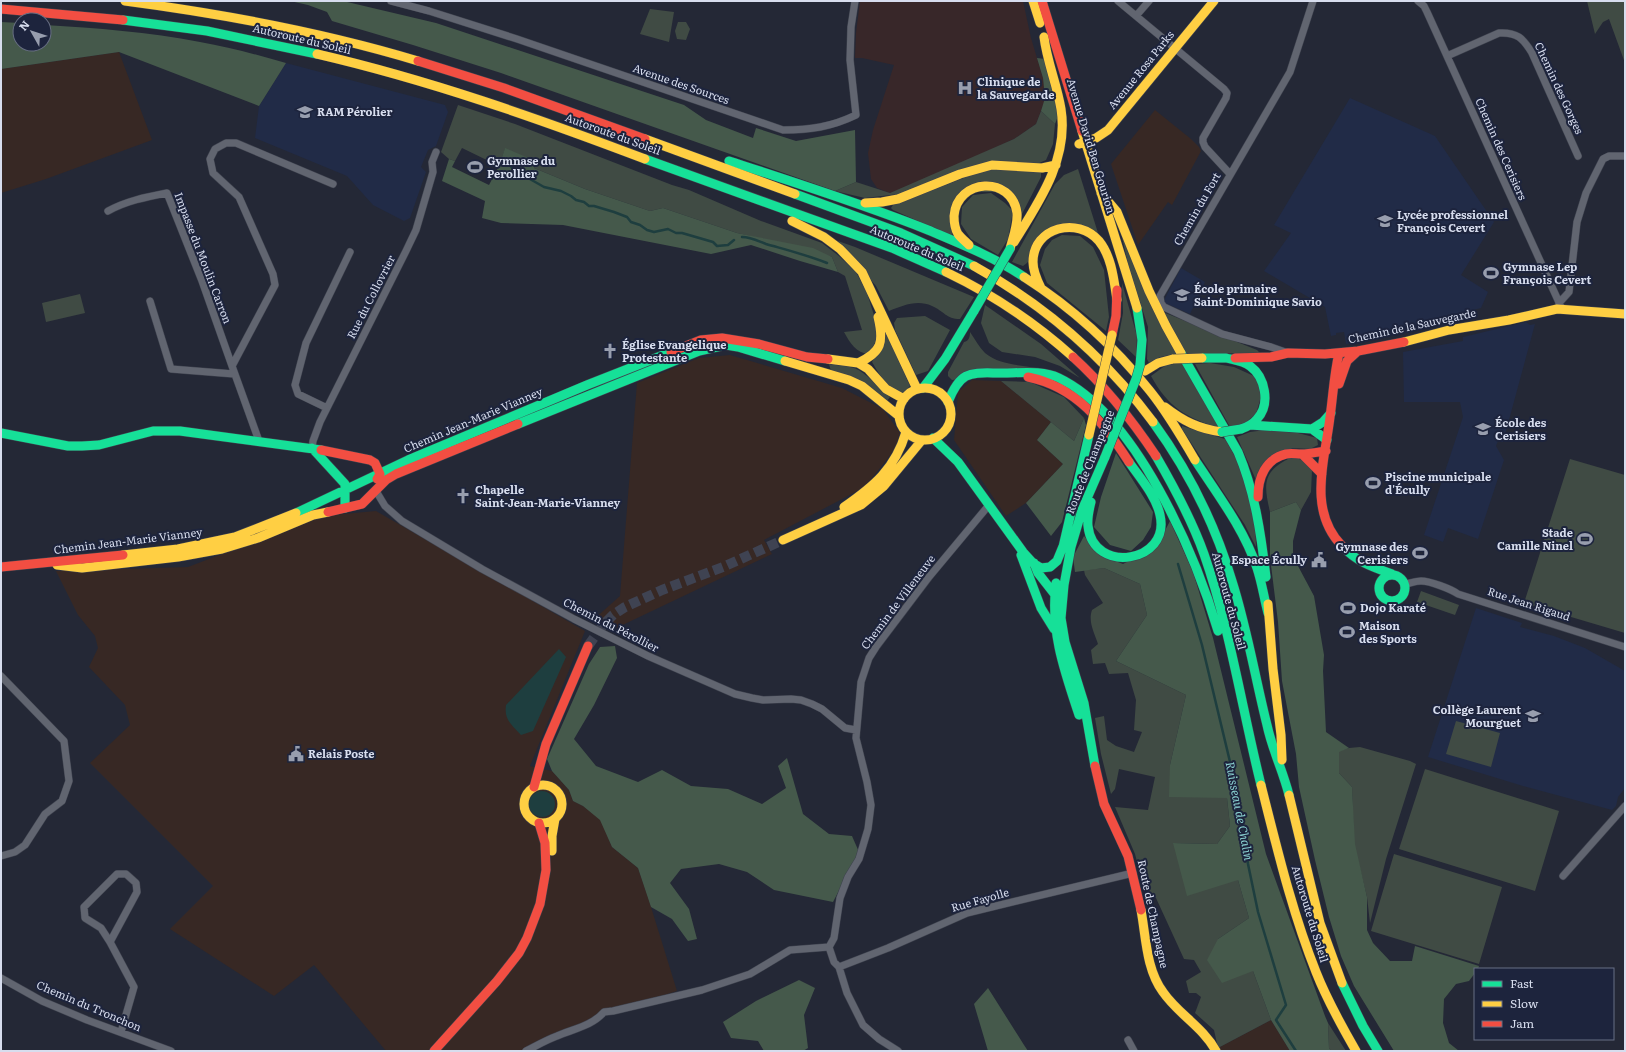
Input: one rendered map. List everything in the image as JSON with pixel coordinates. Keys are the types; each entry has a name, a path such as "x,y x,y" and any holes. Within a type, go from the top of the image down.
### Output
{"main road":[{"name":"Autoroute du Soleil","path":"125,1 216,14 277,25 344,40 417,60 553,104 899,233 956,257 1007,285 1030,300 1070,331 1106,365 1143,407 1165,438 1195,488 1214,527 1226,557 1236,592 1270,737 1282,772 1312,893 1333,965 1355,1012 1378,1051"},
{"name":"Avenue David Ben Gourion","path":"1033,1 1044,37 1101,193 1130,286 1141,328 1143,368"},
{"name":"Avenue David Ben Gourion","path":"1042,1 1082,143 1085,171 1113,260 1117,278 1117,300"},
{"name":"Avenue Rosa Parks","path":"1082,143 1096,138 1108,130 1214,1"},
{"name":"Autoroute du Soleil","path":"1,9 103,17 228,34 321,54 461,93 893,249 967,283 1000,301 1034,324 1085,370 1118,404 1145,440 1183,503 1203,550 1223,615 1241,699 1292,902 1305,946 1327,998 1342,1028 1356,1051"},
{"path":"1044,37 1061,110 1062,130 1056,165 1049,183 945,359 920,389 910,393 904,399 899,409 899,416 902,427 906,432 915,438 922,440 933,438 943,432 950,418 948,402 954,387 963,377 973,373 1003,374 1037,378 1069,393 1082,403 1099,422 1129,461 1157,507 1161,523 1157,538 1149,549 1141,555 1128,559 1117,558 1107,554 1095,544 1089,533 1089,512 1106,457"},
{"path":"684,153 706,153 856,203 912,223 979,252 1010,268 1041,288 1102,338 1119,355 1154,396 1171,412 1190,425 1204,430 1222,432 1241,429 1250,425 1259,418 1264,405 1265,393 1262,383 1250,366 1243,362 1226,358"},
{"path":"856,203 873,204 893,201 985,166 992,165 1042,168 1056,165"},
{"path":"681,172 710,188 789,220 824,237 840,249 862,272 920,389"},
{"path":"979,252 959,237 954,225 953,215 957,202 963,194 973,188 984,186 990,186 1000,190 1008,195 1014,204 1017,222 1010,249"},
{"path":"1101,193 1117,212 1149,291 1166,326 1240,457 1253,492 1261,529"},
{"path":"1041,288 1033,269 1033,259 1037,246 1051,231 1062,227 1078,227 1088,231 1100,243 1111,268 1117,300"},
{"path":"858,363 873,356 882,337 874,298"},
{"name":"Route de Champagne","path":"1117,300 1116,316 1112,335 1054,593 1054,629 1105,805 1128,856 1133,873 1154,977 1168,999 1205,1032 1216,1051"},
{"name":"Chemin de la Sauvegarde","path":"1136,379 1143,368 1173,359 1271,357 1288,353 1339,353 1358,351 1560,306 1625,314"},
{"name":"Chemin Jean-Marie Vianney","path":"178,553 266,526 497,422 692,342 722,338 759,344 806,357 858,363"},
{"name":"Chemin Jean-Marie Vianney","path":"1,567 41,564 82,568 178,553 222,549 258,538 313,515 362,504 386,480 396,474 589,394 627,381 699,351 726,345 849,380 862,386 899,416"},
{"path":"1358,351 1350,357 1345,364 1332,413 1322,474 1320,501 1322,513 1329,528 1341,546 1378,575 1380,582 1380,593 1385,599 1392,601 1402,597 1405,590 1405,584 1399,576 1368,566"},
{"path":"1312,429 1323,422 1332,413 1336,363 1339,353"},
{"path":"646,373 647,369 654,363 656,358"},
{"path":"858,363 868,369 886,389 904,399"},
{"path":"1003,374 1024,372 1042,373 1060,378 1082,391 1104,412 1127,440 1156,484 1180,531 1207,596 1227,668 1241,699"},
{"name":"Route de Champagne","path":"1094,766 1084,704 1062,632 1061,617 1063,585 1066,566 1074,536 1088,494 1106,457 1136,379"},
{"path":"920,389 937,391 948,402"},
{"path":"1154,396 1246,541 1256,565 1268,613"},
{"path":"1250,425 1312,429 1327,440"},
{"path":"1,434 68,446 99,446 153,431 180,430 312,448 370,460 375,463 380,474 377,479 376,491"},
{"path":"823,522 860,497 878,482 896,460 903,446 906,432"},
{"path":"943,432 958,462 1016,543 1034,563 1040,568 1045,568 1055,564 1064,544"},
{"path":"933,438 958,462"},
{"path":"783,540 861,505 873,496 893,476 922,440"},
{"path":"312,448 345,484 345,508"},
{"path":"1282,772 1281,735 1268,613 1268,598 1258,490 1261,474 1277,457 1292,453 1303,455 1326,451"},
{"path":"1303,455 1322,474"},
{"path":"1016,543 1029,573 1041,608 1054,629"},
{"path":"1034,563 1038,573 1054,593 1061,617"},
{"path":"1380,582 1385,576 1392,574"},
{"path":"489,992 523,946 533,924 542,898 547,870 547,852 544,835 539,824 528,818 523,806 525,796 534,787 546,744 588,646"},
{"path":"541,761 549,786"},
{"path":"534,787 544,785 549,786 558,792 562,802 561,812 555,819 550,822 539,824"},
{"path":"434,1051 489,992 507,976 527,950 539,928 550,890 553,864 552,836 555,819"}],"street":[{"name":"Avenue des Sources","path":"391,1 429,11 517,39 782,130 806,130 824,128 856,115 850,60 851,28 855,1"},
{"path":"1118,1 1227,93 1226,98 1203,142 1205,147 1230,174"},
{"path":"1136,16 1149,1"},
{"name":"Chemin du Fort","path":"1288,353 1222,334 1164,307 1161,303 1160,296 1290,72 1313,1"},
{"name":"Chemin des Cerisiers","path":"1418,1 1424,6 1427,12 1560,306"},
{"name":"Chemin des Gorges","path":"1447,56 1499,33 1508,32 1515,34 1522,39 1532,53 1578,156"},
{"path":"232,366 275,285 273,274 239,198 213,173 210,159 215,149 226,143 236,143 333,184"},
{"name":"Rue du Collovrier","path":"312,448 320,422 413,237 426,198 433,172 432,162 436,152"},
{"path":"1560,306 1569,292 1577,222 1586,192 1603,159 1609,156 1625,156"},
{"name":"Impasse du Moulin Carron","path":"108,211 137,199 167,193 202,281 259,441"},
{"path":"327,408 298,394 296,385 306,343 350,252"},
{"path":"150,301 171,369 234,374"},
{"name":"Chemin du Pérollier","path":"376,491 385,506 402,521 482,569 574,619 648,656 735,694 763,700 801,700 822,709 845,728 856,730"},
{"name":"Chemin de Villeneuve","path":"829,947 834,938 840,898 848,877 859,859 868,829 871,805 856,738 856,730 861,682 869,658 876,646 929,576 989,505"},
{"name":"Rue Jean Rigaud","path":"1405,584 1416,581 1427,582 1454,591 1458,594 1625,647"},
{"path":"1,676 64,741 69,781 62,801 44,814 25,845 15,852 1,856"},
{"path":"1563,876 1625,806"},
{"name":"Rue Fayolle","path":"839,966 888,948 967,913 1133,873"},
{"path":"110,942 137,892 136,883 126,874 117,874 84,907 85,918 101,928 134,987 121,1032"},
{"path":"526,1051 556,1036 592,1022 598,1019 604,1012 702,990 750,974 790,950 829,947 834,962 839,966 847,993 863,1025 879,1039 898,1051"},
{"name":"Chemin du Tronchon","path":"1,978 42,1001 171,1051"},
{"path":"1128,1040 1134,1051"}],"shaded area":[{"path":"290,1 343,1 436,23 684,105 706,120 753,138 756,128 796,141 855,130 856,182 835,191 501,73 332,21 327,12 308,5"},
{"name":"Clinique de la Sauvegarde","path":"860,1 1023,1 1031,38 1043,78 1046,98 1036,124 1014,139 909,187 890,193 877,188 871,179 868,153 873,130 894,65 862,58 855,58"},
{"path":"1587,1 1625,1 1625,63 1609,19 1603,22 1595,34"},
{"path":"650,9 674,12 669,42 640,34"},
{"path":"1,22 12,23 12,52 52,52 52,26 142,33 181,39 233,49 286,63 259,106 119,52 1,69"},
{"path":"678,22 686,22 690,29 686,40 677,39 675,31"},
{"path":"119,52 152,140 46,179 1,193 1,69"},
{"path":"1037,58 1045,59 1059,113 1055,124 1041,111 1045,98 1043,78"},
{"path":"286,63 445,105 448,112 436,146 428,150 421,167 426,172 410,218 404,221 373,205 347,176 255,138 259,106"},
{"name":"Lycée professionnel François Cevert","path":"1350,98 1435,136 1494,222 1461,275 1488,292 1481,308 1461,313 1455,317 1456,323 1346,344 1344,332 1336,333 1336,335 1331,336 1325,307 1264,271 1291,233 1274,225"},
{"path":"458,105 515,124 672,185 689,190 761,221 822,243 856,272 867,293 878,328 878,337 869,354 857,350 851,344 844,332 862,330 845,276 838,272 832,257 782,243 737,233 663,208 650,211 585,189 534,168 536,161 505,149 499,166 462,148 455,161 449,159 441,152"},
{"path":"1155,110 1191,139 1201,151 1172,205 1168,202 1138,245 1111,164"},
{"path":"1041,111 1055,124 1053,144 1046,160 1037,164 1013,163 908,193 865,198 835,191 856,182 890,193 1014,139 1036,124"},
{"path":"505,148 536,161 534,168 585,189 650,211 663,208 737,233 813,248 832,257 838,272 751,245 711,254 563,225 501,223 482,218 485,201 442,181 449,159 455,161 452,167 489,185 499,166"},
{"path":"987,169 1041,171 1041,177 1022,214 1011,192 959,192 952,236 891,208 893,205"},
{"path":"1078,169 1098,233 1049,229 1027,263 1023,266 1012,262 1055,184 1064,175"},
{"path":"991,193 1013,211 1008,239 998,255 971,239 961,224 962,207 973,195"},
{"path":"1119,224 1180,354 1164,356 1149,363 1147,359 1148,327 1128,264"},
{"path":"1062,235 1080,236 1093,247 1104,270 1109,317 1106,331 1047,283 1040,265 1045,249 1052,240"},
{"path":"838,241 974,297 960,319 951,318 932,306 921,303 910,304 889,311 876,286"},
{"name":"École primaire Saint-Dominique Savio","path":"1181,268 1205,282 1190,314 1163,302"},
{"path":"1122,283 1137,336 1136,357 1118,340 1123,313"},
{"path":"80,294 85,313 46,322 42,303"},
{"path":"985,305 1041,344 1080,378 1060,366 1035,357 1002,352 989,343 981,323"},
{"path":"1163,312 1257,350 1260,353 1186,354"},
{"path":"925,316 950,330 928,371 916,375 895,330 894,323 897,318"},
{"name":"École des Cerisiers","path":"1526,322 1530,325 1535,324 1503,442 1498,441 1496,446 1504,460 1478,539 1448,528 1443,542 1424,535 1463,417 1460,402 1404,402 1403,352 1463,341 1463,337"},
{"path":"970,332 983,351 991,357 1005,363 1043,369 952,380 948,376 948,372 964,342 969,338"},
{"path":"887,335 910,386 903,394 888,385 872,362"},
{"path":"730,355 842,388 883,409 900,433 895,449 865,487 764,540 772,554 612,630 593,620 620,596 637,383 699,358"},
{"path":"1183,363 1220,428 1197,420 1179,410 1164,396 1151,376 1166,365"},
{"path":"1210,363 1234,367 1256,377 1262,393 1256,414 1245,423 1230,427 1195,364"},
{"path":"829,364 851,367 859,370 890,397 887,401 831,371"},
{"path":"972,380 1001,381 1051,422 1037,440 1063,464 1026,503 1006,516 954,440 958,392"},
{"path":"1001,381 1030,382 1064,397 1084,418 1074,441"},
{"path":"1084,418 1086,425 1062,522 1051,536 1026,503 1063,464 1037,440 1051,422 1074,441"},
{"path":"1182,426 1225,439 1240,465 1255,512 1256,547 1245,525 1182,429"},
{"path":"1265,430 1298,433 1317,438 1318,445 1310,449 1292,448 1256,480 1237,437 1250,432"},
{"path":"1116,453 1153,512 1151,527 1143,540 1131,551 1110,545 1094,527 1101,497"},
{"path":"1292,457 1306,461 1312,470 1311,492 1301,510 1296,502 1270,512 1266,485 1270,473 1275,467"},
{"name":"Stade Camille Ninel","path":"1570,459 1625,475 1625,633 1524,603"},
{"path":"1296,502 1301,510 1293,541 1293,564 1298,566 1314,596 1324,655 1323,671 1326,732 1349,748 1339,752 1339,773 1352,787 1355,844 1367,897 1367,930 1373,943 1390,961 1412,961 1415,946 1479,966 1478,968 1474,968 1474,974 1469,981 1456,984 1444,999 1443,1023 1449,1043 1459,1051 1394,1051 1354,986 1341,956 1329,917 1299,787 1296,754 1282,681 1278,622 1270,557 1270,512"},
{"path":"376,511 585,631 530,766 552,771 569,790 573,801 583,806 601,820 612,847 638,868 677,991 626,1007 556,1036 527,1051 386,1051 314,965 274,996 170,929 213,886 90,763 130,725 125,705 89,667 98,648 95,636 78,615 56,571 188,567 321,516"},
{"path":"1170,521 1193,572 1213,638 1266,854 1328,1023 1329,1048 1331,1051 1290,1051 1271,1020 1253,971 1222,983 1207,960 1218,939 1249,918 1238,880 1187,896 1173,843 1217,844 1230,826 1227,798 1169,797 1170,765 1186,695 1116,661 1147,615 1140,584 1104,568 1075,572 1073,557 1084,536 1103,556 1123,564 1157,546"},
{"path":"1104,568 1140,584 1147,615 1116,661 1186,695 1170,765 1227,798 1230,826 1217,844 1174,843 1238,880 1249,918 1218,939 1253,971 1271,1020 1218,1048 1214,1030 1195,1013 1201,997 1196,993 1189,993 1186,981 1201,972 1194,960 1184,959 1156,898 1146,896 1135,854 1115,807 1148,810 1155,777 1119,769 1115,789 1111,794 1101,754 1095,718 1104,716 1107,740 1116,746 1134,752 1142,732 1134,730 1136,700 1128,673 1109,674 1105,663 1093,664 1091,650 1098,644 1092,627 1091,614 1092,610 1103,603 1085,575 1084,570"},
{"path":"1421,591 1459,605 1455,615 1417,602"},
{"name":"Collège Laurent Mourguet","path":"1476,608 1522,623 1520,627 1554,636 1585,648 1625,671 1625,788 1618,797 1616,806 1612,810 1523,786 1428,757"},
{"path":"615,646 617,658 594,705 574,739 596,766 638,782 662,770 691,786 728,789 762,804 786,788 778,766 787,758 803,814 829,834 852,836 859,852 833,902 774,890 747,872 719,864 681,869 670,883 689,909 697,939 688,941 672,919 651,907 638,868 612,847 600,820 583,806 573,801 569,790 552,771 547,759 589,664 600,647"},
{"path":"559,649 566,657 533,731 521,735 511,725 507,718 506,705"},
{"path":"1456,721 1500,733 1491,767 1446,754"},
{"path":"1360,747 1416,764 1386,859 1370,923 1367,897 1354,844 1352,787 1339,773 1339,751"},
{"path":"1425,769 1559,811 1535,891 1399,849"},
{"path":"542,791 551,795 555,804 551,813 542,817 533,813 529,804 533,795"},
{"path":"1394,854 1502,887 1479,964 1371,931"},
{"path":"799,980 815,988 804,1015 808,1048 803,1051 764,1051 758,1041 731,1038 723,1022 756,1001"},
{"path":"988,988 1028,1051 988,1051 974,1004"},
{"path":"1271,1020 1290,1051 1220,1051 1218,1048"},
{"path":"1328,1023 1346,1051 1331,1051 1329,1048"}],"waterway":[{"name":"Ruisseau de Chalin","path":"502,163 508,163 514,170 544,187 561,191 589,206 594,206 627,217 631,222 640,225 647,230 654,232 668,229 676,233 682,233 713,242 717,246 728,245 734,240"},
{"name":"Ruisseau de Chalin","path":"742,237 751,238 827,263"},
{"name":"Ruisseau de Chalin","path":"1178,564 1202,645 1237,791 1248,864 1258,912 1286,1005 1276,1020 1296,1051"}],"tunnel":[{"path":"588,646 603,625 613,615 625,607 662,590 723,567 783,540"}],"traffic: fast":[{"path":"123,20 207,31 317,54"},
{"path":"645,159 892,248 946,272"},
{"path":"729,161 904,220 989,257 1024,277"},
{"path":"795,194 901,233 974,266"},
{"path":"974,311 1010,249"},
{"path":"1137,308 1142,340 1140,365"},
{"path":"923,388 945,359 974,311"},
{"path":"518,424 699,351 726,345 738,347 785,361"},
{"path":"296,513 408,460 587,385 671,352"},
{"path":"1181,353 1238,452 1244,467 1253,498 1262,545 1266,577"},
{"path":"1202,358 1226,358"},
{"path":"1226,358 1250,366 1259,377 1264,391 1265,399 1261,413 1254,422 1241,429"},
{"path":"1105,457 1136,379 1140,365"},
{"path":"948,402 953,391 963,378 975,373 1031,372 1052,375 1087,396 1113,422 1137,454 1159,489 1178,526 1194,564 1208,599 1218,631"},
{"path":"1312,429 1323,422 1331,413"},
{"path":"1153,422 1166,440 1189,478 1209,518 1225,560 1242,617 1269,734 1289,795"},
{"path":"1250,425 1312,429 1327,440"},
{"path":"1222,432 1241,429"},
{"path":"1,433 68,446 82,446 99,445 153,431 180,431 321,450"},
{"path":"1063,547 1089,435"},
{"path":"933,438 958,462 1023,552 1033,563 1041,568 1050,567 1057,561 1064,544"},
{"path":"312,448 345,484 345,508"},
{"path":"1156,456 1194,529 1213,582 1228,640 1261,785"},
{"path":"1095,766 1084,703 1065,642 1061,618 1064,585 1071,547 1082,510 1105,457"},
{"path":"1195,460 1230,512 1252,554 1268,613"},
{"path":"1091,502 1088,526 1093,542 1103,552 1116,557 1130,557 1143,552 1154,544 1160,531 1160,515 1158,508 1147,487 1129,462"},
{"path":"1342,546 1359,560 1392,574"},
{"path":"1021,555 1041,608 1054,629"},
{"path":"1034,563 1038,573 1056,596"},
{"path":"1392,575 1401,579 1405,588 1401,597 1392,601 1383,597 1379,588 1383,579 1392,575"},
{"path":"1056,583 1055,618 1057,634 1068,682 1079,715"},
{"path":"1342,983 1363,1026 1378,1051"}],"traffic: slow":[{"path":"125,1 273,25 346,41 418,61"},
{"path":"1033,1 1040,23"},
{"path":"1079,144 1096,138 1108,130 1214,1"},
{"path":"1014,242 1042,196 1056,163 1061,145 1061,109 1047,55 1044,37"},
{"path":"317,54 359,64 442,88 564,129 645,159"},
{"path":"1082,131 1137,308"},
{"path":"645,139 795,194"},
{"path":"865,203 898,199 960,174 992,165 1042,168 1056,165"},
{"path":"969,245 957,232 954,216 957,203 964,194 974,188 985,186 996,187 1005,192 1013,201 1017,213 1016,226 1010,249"},
{"path":"1101,193 1117,212 1149,291 1181,353"},
{"path":"792,221 824,237 840,249 862,272 917,389"},
{"path":"1041,288 1034,272 1033,262 1035,250 1040,240 1048,233 1069,227 1090,233 1103,247 1112,269 1117,300"},
{"path":"974,266 1025,298 1072,334 1114,375 1153,422"},
{"path":"946,272 996,299 1043,332 1073,357"},
{"path":"1024,277 1059,301 1092,329 1122,359 1162,407 1195,460"},
{"path":"1404,342 1449,330 1509,320 1557,309 1625,314"},
{"path":"858,363 872,355 879,345 881,333 878,317"},
{"path":"1089,435 1112,335"},
{"path":"1173,359 1202,358"},
{"path":"828,359 858,363 868,369 886,389 904,399"},
{"path":"1145,371 1158,363 1173,359"},
{"path":"785,361 849,380 862,386 899,416"},
{"path":"925,388 935,390 943,396 949,404 951,414 949,424 943,432 935,438 925,440 915,438 907,432 901,424 899,414 901,404 907,396 915,390 925,388"},
{"path":"1165,407 1192,424 1206,429 1222,432"},
{"path":"844,507 865,492 882,476 896,456 906,432"},
{"path":"783,540 861,505 884,486 922,440"},
{"path":"57,565 82,568 178,557 222,549 258,538 313,515 328,512"},
{"path":"123,555 178,549 235,537 296,513"},
{"path":"1268,604 1273,669 1281,735 1282,760"},
{"path":"539,785 547,785 557,790 561,797 562,804 561,811 557,818 547,823 539,823 529,818 527,815 524,808 524,800 529,790 532,788 539,785"},
{"path":"1261,785 1286,880 1307,949 1325,992 1356,1051"},
{"path":"1289,795 1320,923 1342,983"},
{"path":"552,851 552,836 555,819"},
{"path":"1141,910 1150,963 1157,983 1169,1000 1211,1042 1216,1051"}],"traffic: jam":[{"path":"1042,1 1082,131"},
{"path":"1,9 123,20"},
{"path":"418,61 504,88 645,139"},
{"path":"1112,335 1116,316 1117,290"},
{"path":"671,352 701,340 722,338 759,344 807,357 828,359"},
{"path":"1235,358 1271,357 1288,353 1325,354 1358,351 1404,342"},
{"path":"1339,384 1347,361 1358,351"},
{"path":"1339,353 1322,467 1321,484 1325,517 1331,532 1342,546"},
{"path":"1073,357 1118,404 1156,456"},
{"path":"1028,377 1061,389 1087,408 1099,420 1129,462"},
{"path":"328,512 362,504 386,480 396,474 518,424"},
{"path":"321,450 370,460 375,463 380,474 377,479"},
{"path":"1258,497 1261,476 1273,460 1286,454 1308,454 1326,451"},
{"path":"1303,455 1322,474"},
{"path":"1,567 123,555"},
{"path":"534,787 546,744 588,646"},
{"path":"1095,766 1104,804 1128,856 1141,910"},
{"path":"434,1051 497,981 519,953 527,938 540,904 546,870 545,843 539,823"}],"place":[{"name":"Clinique de la Sauvegarde","path":"965,88"},
{"name":"RAM Pérolier","path":"305,112"},
{"name":"Gymnase du Perollier","path":"475,167"},
{"name":"Lycée professionnel François Cevert","path":"1385,221"},
{"name":"Gymnase Lep François Cevert","path":"1491,273"},
{"name":"École primaire Saint-Dominique Savio","path":"1182,295"},
{"name":"Église Evangelique Protestante","path":"610,351"},
{"name":"École des Cerisiers","path":"1483,429"},
{"name":"Piscine municipale d'Écully","path":"1373,483"},
{"name":"Chapelle Saint-Jean-Marie-Vianney","path":"463,496"},
{"name":"Stade Camille Ninel","path":"1585,539"},
{"name":"Gymnase des Cerisiers","path":"1420,553"},
{"name":"Espace Écully","path":"1319,560"},
{"name":"Dojo Karaté","path":"1348,608"},
{"name":"Maison des Sports","path":"1347,632"},
{"name":"Collège Laurent Mourguet","path":"1533,716"},
{"name":"Relais Poste","path":"296,754"}]}
